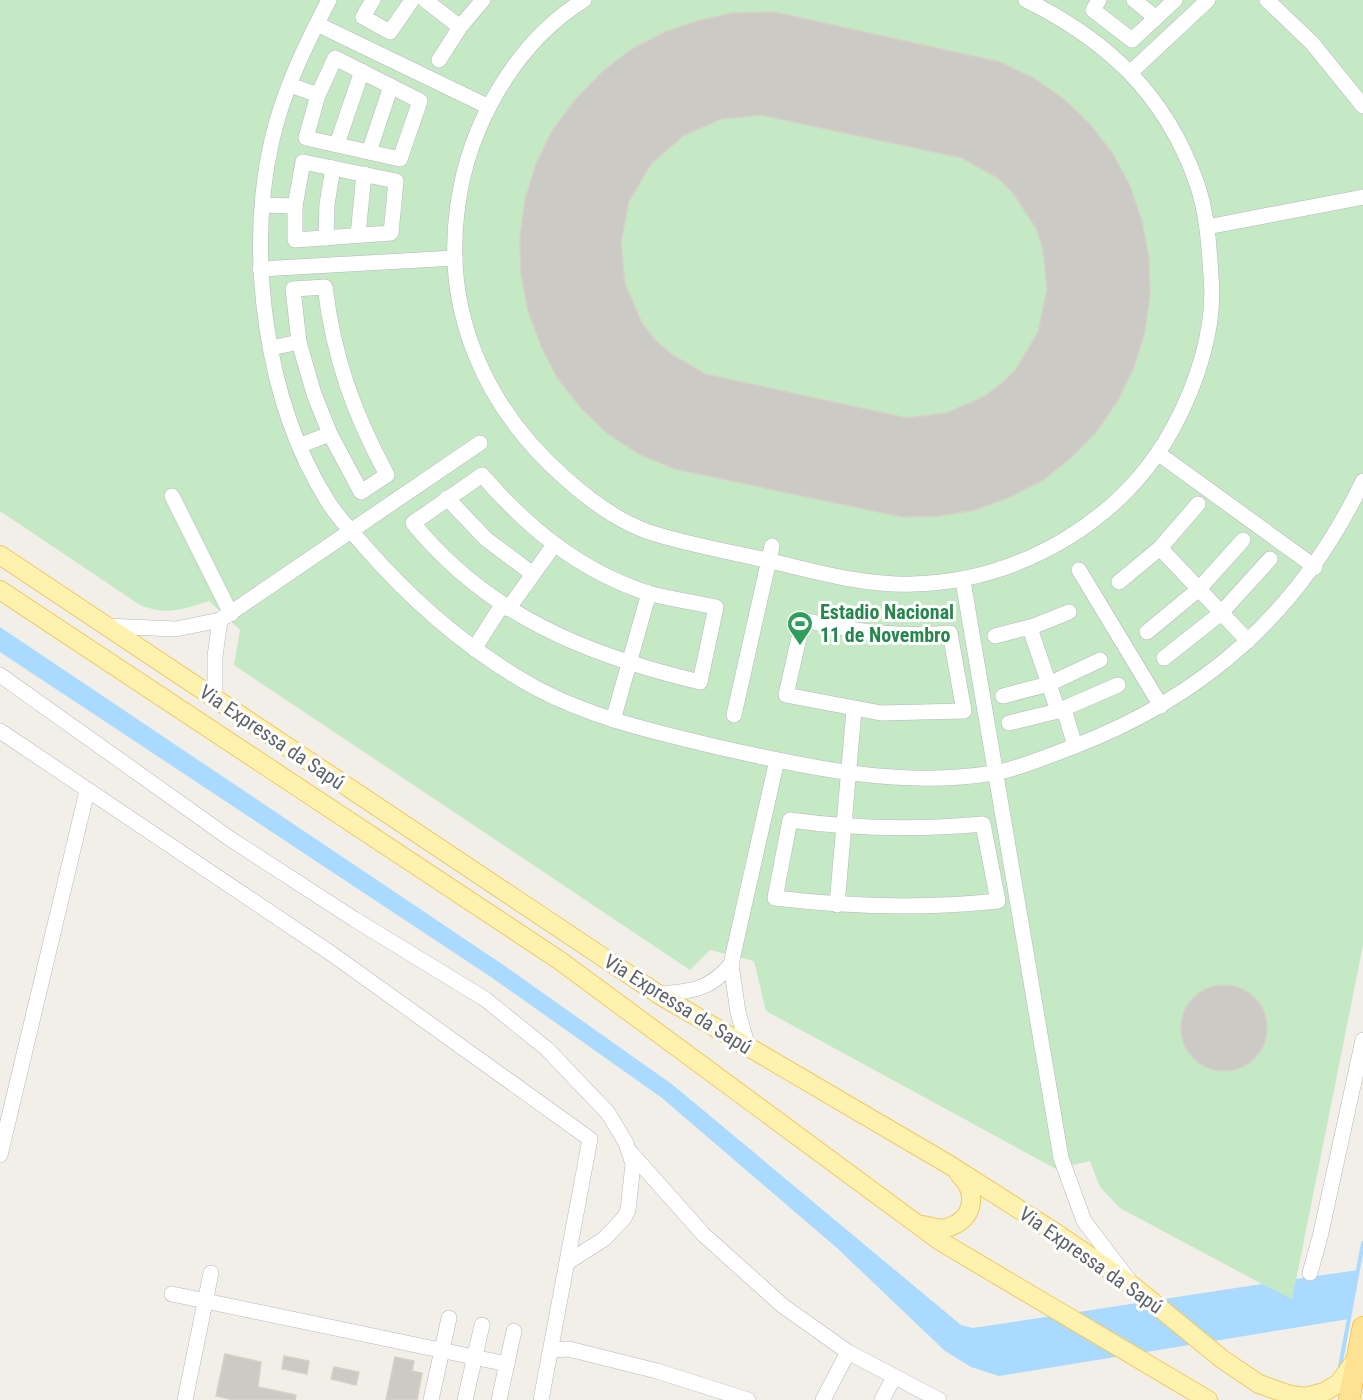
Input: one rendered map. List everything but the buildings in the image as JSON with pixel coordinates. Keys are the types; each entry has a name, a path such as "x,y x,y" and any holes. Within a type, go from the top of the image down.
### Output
{"highway":[{"path":"1349,1400 1363,1327"}],"main road":[{"name":"Via Expressa da Sapú","path":"0,555 658,994 948,1164 1133,1286 1231,1366 1259,1384 1290,1395 1306,1397 1324,1392 1339,1383 1358,1356"},
{"name":"Via Expressa da Sapú","path":"0,590 560,960 915,1223 966,1258 1208,1400"},
{"path":"915,1223 943,1229 963,1219 969,1209 971,1189 948,1164"}],"street":[{"path":"328,0 290,86 272,140 263,205 260,269 271,348 285,408 327,502 390,575 436,620 474,649 538,689 613,720 654,732 777,760 849,773 922,778 996,773 1076,746 1161,706 1207,676 1248,641 1315,567 1341,526 1363,481"},
{"path":"373,0 363,18 390,32 412,0"},
{"path":"425,0 460,27"},
{"path":"439,60 460,27 483,0"},
{"path":"584,0 541,37 513,69 489,107 472,145 461,183 455,220 455,258 461,314 479,365 506,416 543,459 589,499 644,530 771,553 866,582 910,584 963,580 1015,565 1073,536 1119,500 1159,454 1187,402 1205,345 1212,286 1207,227 1197,183 1180,144 1159,107 1131,72 1096,40 1057,15 1026,0"},
{"path":"1099,0 1093,10 1132,40 1175,0"},
{"path":"1134,0 1156,18"},
{"path":"1131,72 1208,0"},
{"path":"1267,0 1312,43 1363,106"},
{"path":"317,24 489,107"},
{"path":"335,57 390,86 420,101 400,159 306,138 318,95 335,57"},
{"path":"338,144 362,71"},
{"path":"290,86 318,95"},
{"path":"369,152 390,86"},
{"path":"303,162 333,168 396,181 390,233 295,240 295,206 303,162"},
{"path":"326,238 327,204 333,168"},
{"path":"358,235 364,174"},
{"path":"1207,227 1363,197"},
{"path":"263,205 295,206"},
{"path":"260,269 455,258"},
{"path":"325,286 332,335 344,382 364,432 387,475 361,492 330,434 299,342 293,289 325,286"},
{"path":"271,348 299,342"},
{"path":"301,445 330,434"},
{"path":"105,626 176,629 226,617 350,529 480,443"},
{"path":"1159,454 1315,567"},
{"path":"482,475 512,510 554,545 588,567 649,593 716,607 700,682 629,663 578,644 505,607 470,583 439,556 413,523 482,475"},
{"path":"172,496 226,617 215,657 215,698"},
{"path":"447,498 486,539 533,574"},
{"path":"1119,582 1160,548 1198,504"},
{"path":"1147,632 1199,589 1243,540"},
{"path":"474,649 554,545"},
{"path":"1160,548 1248,641"},
{"path":"734,715 771,553"},
{"path":"1164,658 1221,613 1270,559"},
{"path":"1079,570 1161,706"},
{"path":"963,580 1061,1158 1084,1221 1133,1286"},
{"path":"613,720 649,593"},
{"path":"995,636 1030,628 1069,612"},
{"path":"803,620 878,635 914,636 950,633 964,711 910,714 854,710 786,695 803,620"},
{"path":"1030,628 1049,684 1076,746"},
{"path":"1003,696 1049,684 1100,660"},
{"path":"0,675 229,838 354,919 485,999 547,1049 608,1113 631,1153 704,1235 783,1306 848,1353 939,1400"},
{"path":"1009,723 1035,719 1061,710 1118,685"},
{"path":"837,905 854,710"},
{"path":"0,731 332,954 590,1139 541,1400"},
{"path":"658,994 701,989 723,974 730,964 777,760"},
{"path":"0,1155 87,790"},
{"path":"790,820 843,828 937,829 983,824 998,901 943,907 837,905 775,898 790,820"},
{"path":"730,964 738,1012 748,1048"},
{"path":"1310,1273 1363,1040"},
{"path":"568,1262 604,1239 624,1218 628,1210 633,1164 631,1153"},
{"path":"185,1400 211,1273"},
{"path":"172,1294 507,1364"},
{"path":"431,1400 449,1318"},
{"path":"465,1400 482,1325"},
{"path":"500,1400 514,1331"},
{"path":"551,1350 568,1349 646,1368 748,1400"},
{"path":"823,1400 848,1353"},
{"path":"882,1400 894,1377"}],"green space":[{"name":"Estadio Nacional 11 de Novembro","path":"0,0 1363,0 1363,945 1292,1300 1120,1208 1100,1187 1090,1161 1056,1169 766,1011 754,961 710,950 690,970 234,665 240,630 209,601 167,611 140,605 0,511"}],"water":[{"path":"0,627 502,964 673,1085 961,1325 973,1328 1262,1284 1292,1299 1296,1279 1358,1270 1349,1319 999,1376 971,1367 945,1351 837,1248 662,1098 491,977 0,652"}],"waterway":[{"path":"1340,1367 1363,1243"}],"place":[{"name":"Estadio Nacional 11 de Novembro","path":"800,647"}]}
